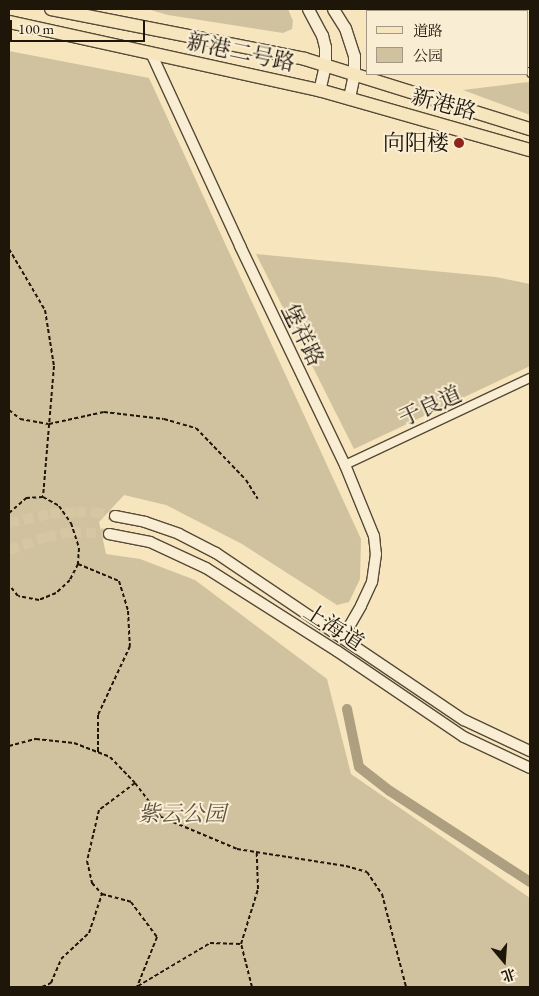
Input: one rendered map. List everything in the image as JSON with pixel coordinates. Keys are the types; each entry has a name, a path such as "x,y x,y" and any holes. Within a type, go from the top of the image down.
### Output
{"main road":[{"name":"新港二号路","path":"51,9 325,65 354,74"},
{"path":"308,9 322,35 325,47 325,65 319,90"},
{"path":"333,9 349,38 354,56 354,74 349,98"},
{"name":"新港二号路","path":"9,22 319,90"},
{"name":"新港路","path":"354,74 530,129"},
{"name":"新港路","path":"319,90 530,150"}],"street":[{"name":"堡祥路","path":"150,53 345,465 374,536 376,554 372,582 343,637"},
{"name":"于良道","path":"345,465 530,378"},
{"name":"上海道","path":"115,516 159,527 201,544 254,576 464,720 530,751"},
{"name":"上海道","path":"110,534 150,542 206,568 337,651 464,737 530,768"}],"path":[{"path":"9,249 45,310 54,366 43,497"},
{"path":"9,410 20,419 49,424 104,412 164,419 196,428 246,480 258,499"},
{"path":"9,513 26,498 43,497 59,506 71,523 80,548 78,564 70,580 56,592 39,600 18,596 9,585"},
{"path":"9,510 14,509"},
{"path":"78,564 119,581 128,611 130,646 98,716 98,753"},
{"path":"9,746 36,739 74,743 110,757 135,783 161,817 237,849 367,872 382,894 406,987"},
{"path":"135,783 99,810 87,861 92,883 102,894 131,902 156,937 136,987"},
{"path":"252,987 241,944 258,889 257,852"},
{"path":"42,987 51,983 61,959 89,932 102,894"},
{"path":"136,987 210,943 241,944"}],"green space":[{"path":"147,9 288,9 293,21 292,29 283,33 168,15"},
{"name":"紫云公园","path":"9,51 149,78 361,539 360,579 349,602 337,605 242,544 166,505 124,495 99,522 106,554 140,559 195,580 327,679 351,774 530,898 530,987 9,987"},
{"path":"530,82 530,115 463,90 519,83"},
{"path":"256,254 496,277 530,284 530,366 354,449"}],"waterway":[{"path":"347,709 359,767 390,791 530,882"}],"tunnel":[{"path":"9,523 50,514 76,512 94,512 115,516"},
{"path":"9,550 46,537 71,532 109,534"}],"place":[{"name":"向阳楼","path":"459,143"}]}
